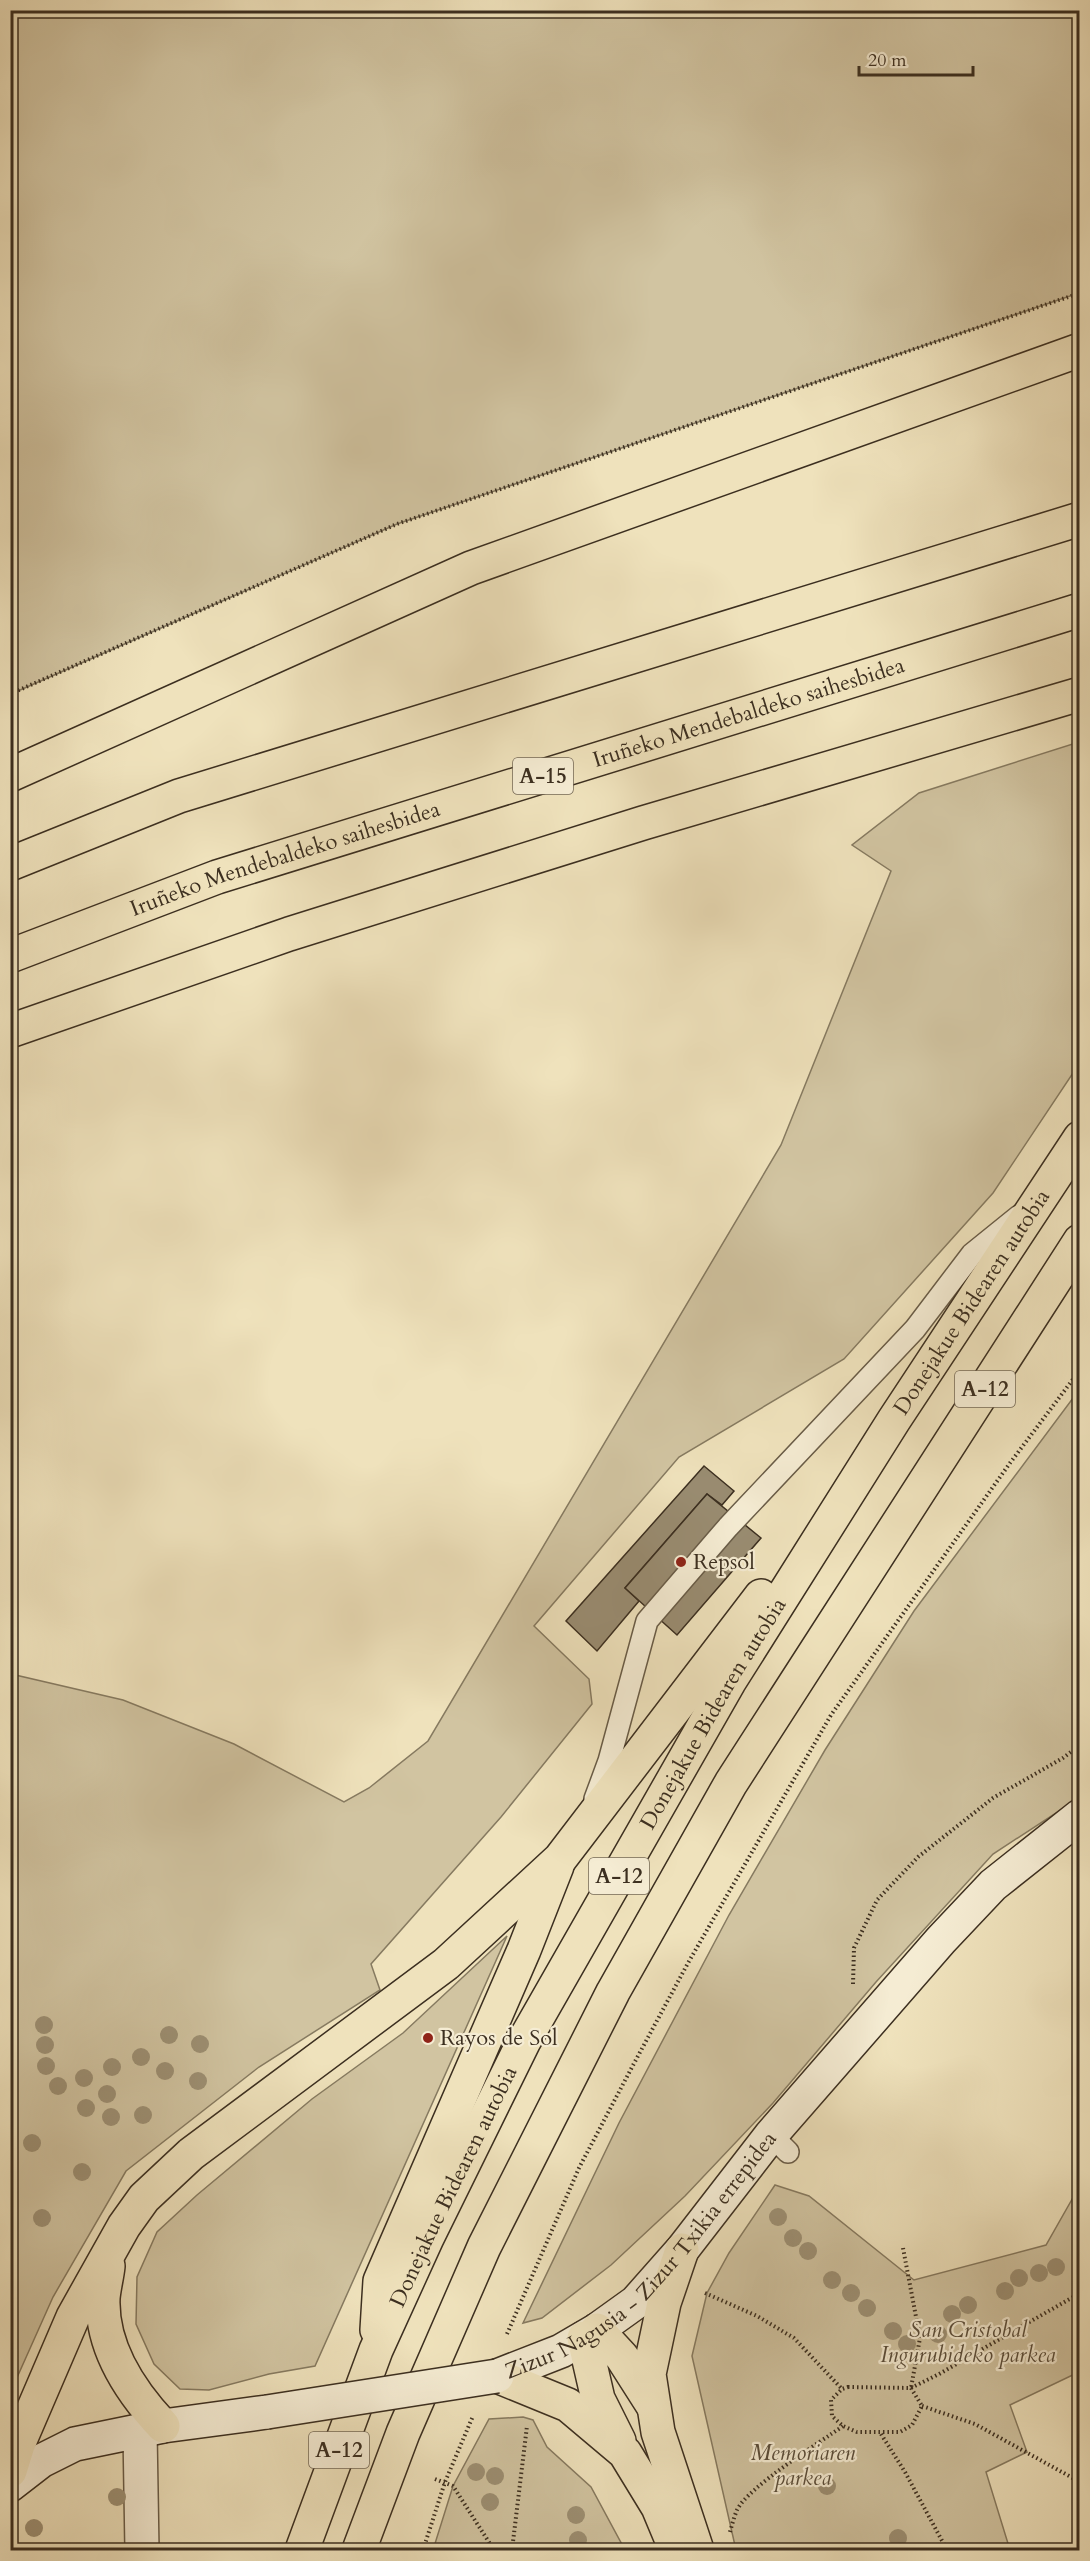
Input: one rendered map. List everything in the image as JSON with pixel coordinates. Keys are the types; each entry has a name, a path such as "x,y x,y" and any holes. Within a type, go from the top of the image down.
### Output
{"highway":[{"path":"10,775 471,568 1080,350"},
{"path":"10,864 179,796 1080,519"},
{"name":"Iruñeko Mendebaldeko saihesbidea","path":"10,956 216,877 1080,610"},
{"path":"10,1031 324,923 643,823 1080,694"},
{"name":"Donejakue Bidearen autobia","path":"303,2550 376,2350 427,2238 524,2041 729,1682 894,1420 1080,1138"},
{"name":"A-12","path":"359,2550 403,2433 484,2247 613,1992 731,1783 1080,1241"},
{"path":"10,2471 18,2445 73,2317 124,2226 144,2198 191,2154 446,1964 560,1859 894,1420"},
{"path":"376,2350 380,2282 524,1950 560,1859"},
{"path":"682,2250 667,2294 650,2374 658,2432 697,2550"},
{"path":"111,2252 103,2299 107,2334 121,2372 146,2408 152,2429"},
{"path":"591,2334 622,2357 655,2408"},
{"path":"591,2334 598,2399 625,2453 658,2507 676,2550"},
{"path":"512,2375 568,2405 625,2453"},
{"path":"378,2550 403,2433"}],"street":[{"name":"Zizur Nagusia - Zizur Txikia errepidea","path":"10,2486 41,2461 75,2444 152,2429 512,2375 591,2334 636,2302 779,2143 855,2036 993,1886 1078,1823"},
{"path":"142,2550 152,2429"}],"lane":[{"path":"585,1826 609,1761 647,1621 728,1527 915,1329 972,1254 1041,1199"}],"path":[{"path":"10,694 397,524 1080,292"},
{"path":"10,1146 15,1139"},
{"path":"505,2340 579,2168 688,1963 831,1714 1010,1463 1080,1370"},
{"path":"855,2036 852,1990 854,1948 877,1900 918,1857 993,1798 1063,1758 1080,1745"},
{"path":"903,2248 920,2338 911,2388 922,2406 975,2424 1080,2482"},
{"path":"667,2294 707,2293 757,2316 794,2338 842,2390"},
{"path":"922,2406 912,2425 900,2432 857,2432 843,2426 832,2416 831,2400 849,2387 911,2388 1080,2294"},
{"path":"423,2550 445,2482 477,2405"},
{"path":"512,2550 527,2422"},
{"path":"728,2537 738,2509 749,2496 770,2478 843,2426"},
{"path":"880,2433 905,2472 947,2550"},
{"path":"435,2479 453,2486 495,2550"}],"green space":[{"path":"10,11 1079,11 1079,293 397,524 11,694"},
{"path":"1079,742 1079,1064 993,1193 844,1359 679,1457 534,1626 589,1679 592,1704 501,1817 371,1964 380,1990 259,2067 126,2171 53,2297 11,2391 11,1674 123,1700 234,1744 344,1802 369,1788 428,1741 781,1145 891,871 852,845 919,793"},
{"path":"1079,1390 1079,1798 993,1854 876,1982 773,2103 685,2196 611,2265 542,2318 523,2323 619,2123 729,1915 825,1750 914,1611"},
{"path":"507,1936 315,2366 269,2374 209,2390 180,2389 154,2364 136,2324 137,2277 157,2232 197,2195 312,2099 403,2033"},
{"path":"775,2185 809,2196 914,2280 1046,2245 1079,2187 1079,2372 1010,2405 1027,2452 986,2472 1010,2550 736,2550 692,2356 707,2293 729,2253"},
{"path":"523,2417 533,2420 547,2447 591,2487 625,2550 433,2550 453,2486 489,2419"}],"building":[{"path":"704,1466 734,1491 722,1505 707,1494 625,1588 639,1601 597,1651 566,1621"},
{"path":"707,1494 761,1538 677,1635 625,1588"},
{"path":"1080,2543 1080,2550 1053,2550 1052,2547"}],"place":[{"name":"Repsol","path":"681,1562"},
{"name":"Rayos de Sol","path":"428,2038"}],"park label":[{"name":"San Cristobal Ingurubideko parkea","path":"968,2342"},
{"name":"Memoriaren parkea","path":"803,2466"}]}
